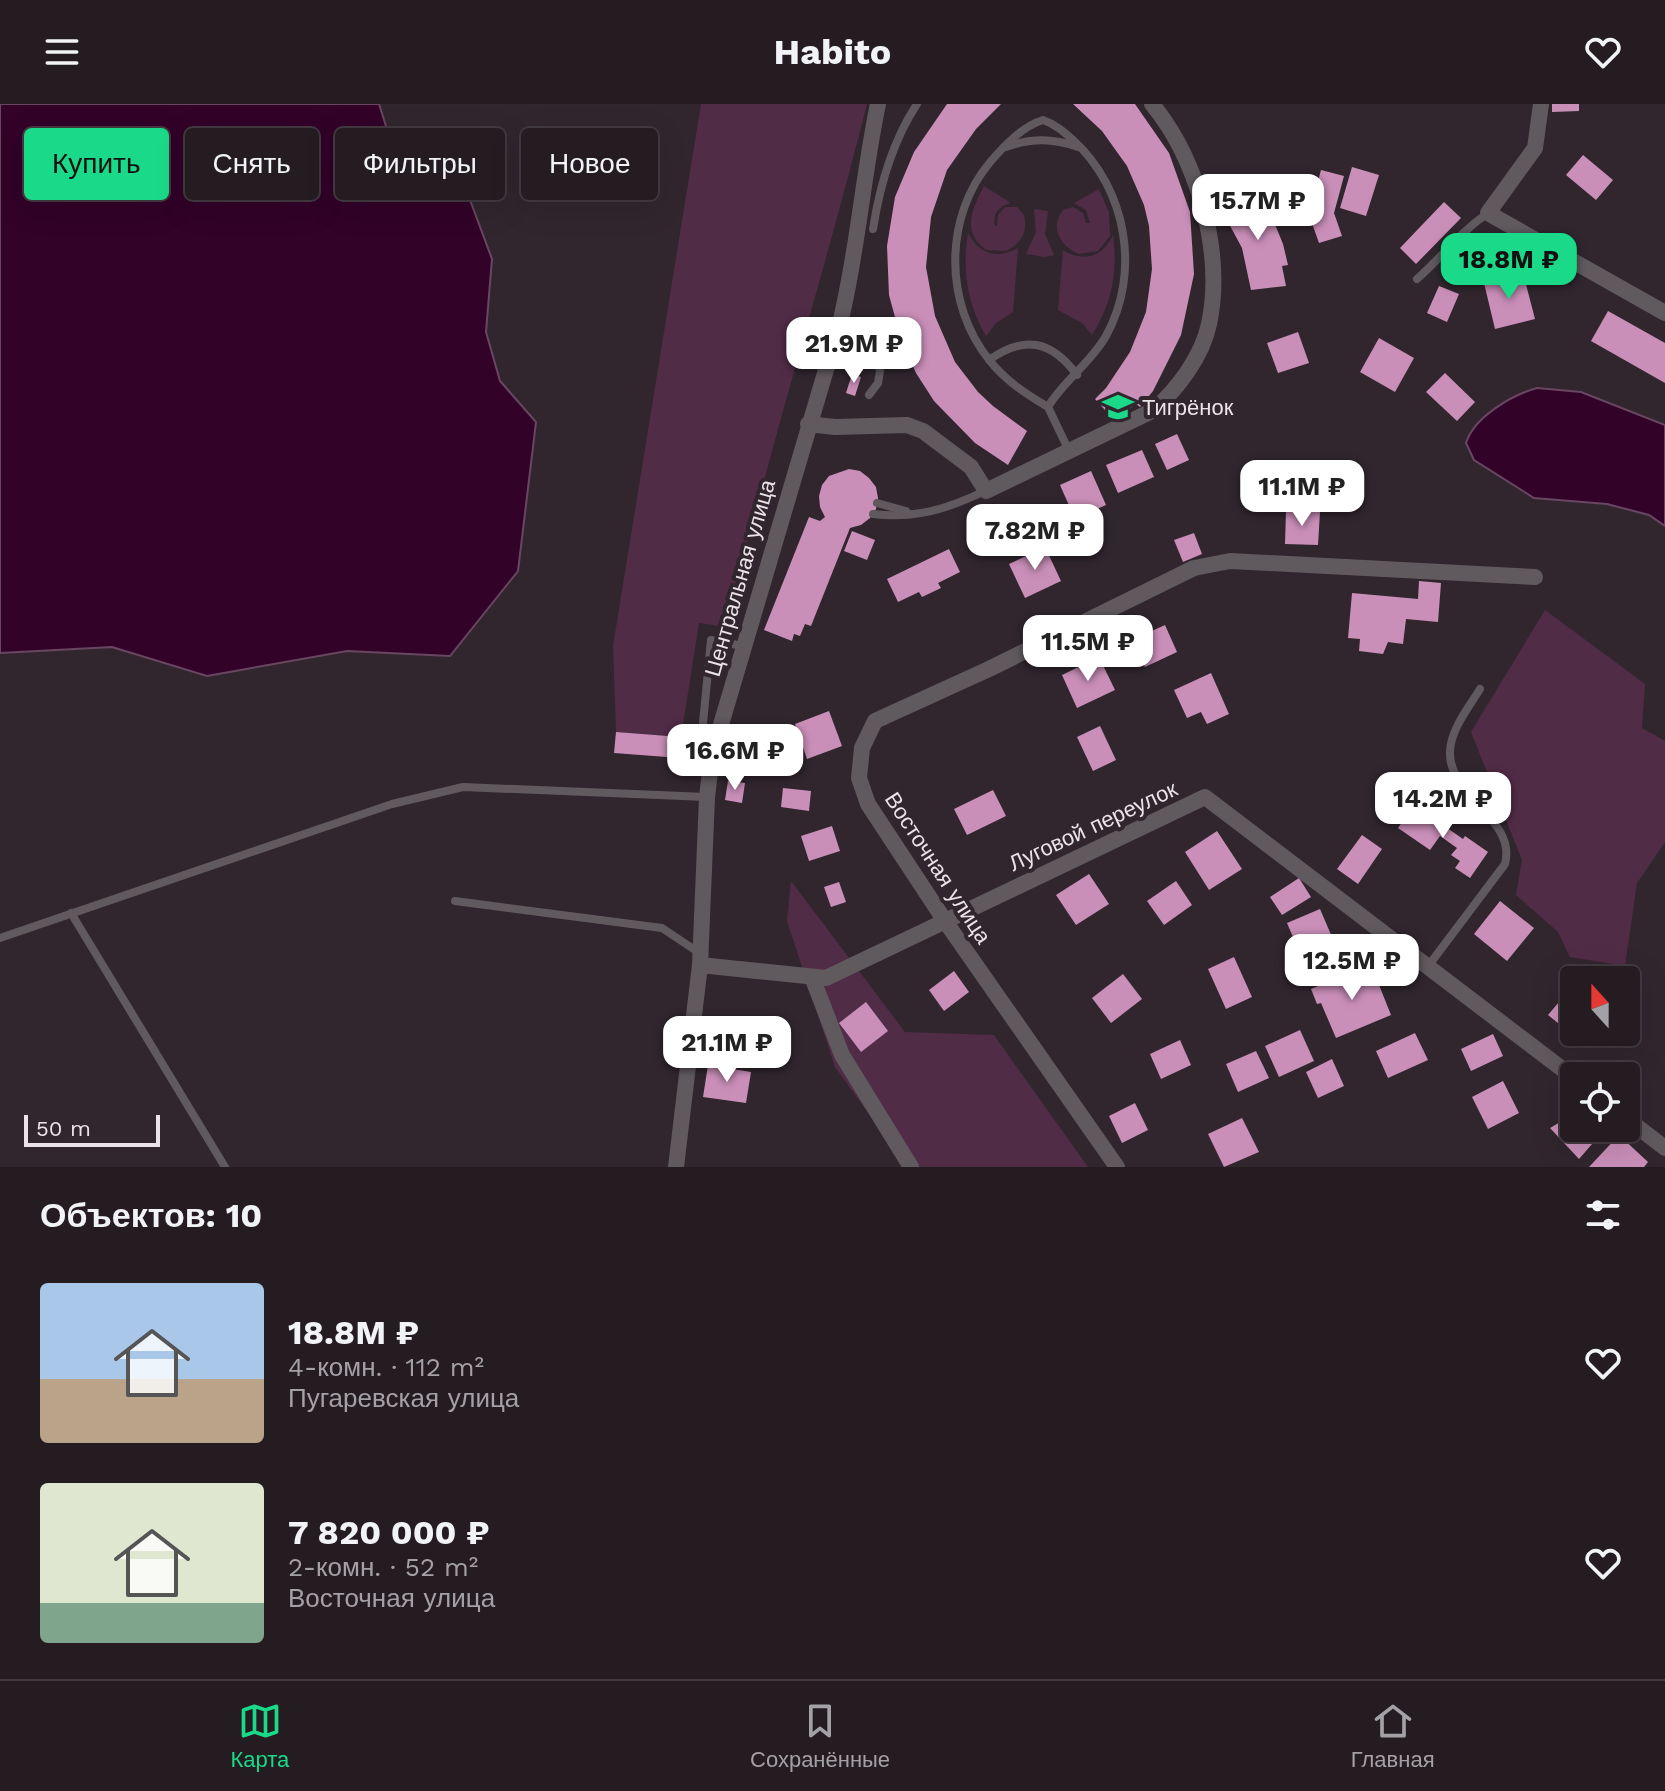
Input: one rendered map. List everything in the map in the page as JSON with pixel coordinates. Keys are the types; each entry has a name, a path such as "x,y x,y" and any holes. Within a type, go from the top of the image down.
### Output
{"street":[{"name":"Центральная улица","path":"676,1167 700,959 707,797 712,755 841,319 878,104"},
{"path":"808,424 835,427 907,425 923,431 971,467 986,491 1154,410 1173,392 1191,366 1208,326 1212,298 1206,218 1197,184 1175,137 1152,104"},
{"path":"1541,104 1535,148 1488,213 1665,313"},
{"name":"Восточная улица","path":"1117,1167 945,921 868,804 859,778 862,748 875,721 1194,568 1230,561 1535,577"},
{"name":"Луговой переулок","path":"700,959 826,978 1205,797 1560,1067"},
{"path":"812,977 842,1055 911,1167"},
{"path":"1640,1129 1665,1148"}],"lane":[{"path":"873,229 887,164 903,125 917,104"},
{"path":"1048,407 1057,391 1077,375 1106,335 1120,300 1125,263 1119,214 1102,176 1082,149 1064,132 1043,120 1023,130 985,168 967,202 956,239 955,264 964,315 974,338 1005,378 1048,407 1069,452"},
{"path":"1001,149 1042,139 1082,149"},
{"path":"1417,279 1444,255 1463,230 1488,213"},
{"path":"841,319 858,323 866,330 880,371 878,383 869,395"},
{"path":"989,360 1006,348 1037,345 1047,347 1064,358 1077,375"},
{"path":"873,514 909,515 947,509 986,491"},
{"path":"877,503 890,508 927,512"},
{"path":"712,755 703,723 711,640 743,646"},
{"path":"1429,965 1505,864 1509,852 1495,824 1465,792 1454,773 1450,751 1456,729 1480,689"},
{"path":"0,938 392,804 463,787 707,797"},
{"path":"455,901 662,928 700,959"},
{"path":"71,913 225,1167"}],"shaded area":[{"path":"0,104 379,104 387,128 335,128 335,200 470,200 492,259 486,332 500,381 536,422 518,571 450,656 347,651 207,676 112,647 0,653"},
{"path":"701,104 867,104 727,627 699,623 681,737 616,732 613,646"},
{"path":"984,186 1011,203 997,211 995,226 998,215 1005,207 1017,207 1024,215 1022,237 1006,251 986,250 973,236 971,220"},
{"path":"1099,189 1109,213 1110,236 1098,251 1079,254 1067,247 1059,236 1059,216 1063,210 1073,207 1083,213 1086,223 1090,223 1086,210 1074,203"},
{"path":"1034,209 1048,211 1045,234 1054,255 1026,254 1036,232"},
{"path":"968,233 978,246 989,253 1003,254 1018,248 1013,312 996,323 986,336 970,299 966,260"},
{"path":"1113,235 1115,262 1112,287 1092,335 1082,323 1058,310 1063,250 1078,256 1092,256 1104,248"},
{"path":"1537,388 1581,392 1665,425 1665,526 1649,515 1607,504 1534,498 1474,460 1466,443 1477,424 1516,396"},
{"path":"1545,610 1645,684 1642,728 1665,741 1665,842 1637,883 1625,966 1570,957 1558,932 1516,895 1522,860 1471,732"},
{"path":"791,881 905,1032 994,1035 1088,1167 907,1167 835,1067 787,921"}],"building":[{"path":"947,104 1001,104 976,129 947,170 931,217 926,267 935,316 955,362 978,392 1027,431 1008,465 975,443 934,401 902,343 889,295 887,246 895,197 914,152"},
{"path":"1073,104 1135,104 1169,153 1190,212 1194,274 1181,335 1153,391 1140,407 1135,403 1122,418 1105,410 1095,399 1130,352 1146,312 1152,269 1149,226 1144,205 1127,166 1102,131"},
{"path":"1552,104 1579,104 1579,111 1552,112"},
{"path":"1583,155 1613,180 1596,200 1566,175"},
{"path":"1352,167 1379,175 1366,216 1340,208"},
{"path":"1321,170 1344,176 1334,213 1342,236 1319,243 1309,215"},
{"path":"1251,190 1262,208 1267,205 1283,244 1288,265 1282,266 1286,286 1251,290 1242,248 1221,209"},
{"path":"1444,202 1461,218 1416,264 1400,248"},
{"path":"1523,273 1535,319 1495,329 1484,283"},
{"path":"1439,286 1459,294 1447,322 1427,313"},
{"path":"1608,311 1665,343 1665,383 1591,341"},
{"path":"1298,332 1309,363 1278,373 1267,343"},
{"path":"1379,338 1414,358 1395,392 1360,372"},
{"path":"1445,373 1475,402 1457,421 1426,392"},
{"path":"852,374 861,377 855,396 846,393"},
{"path":"1177,434 1189,460 1167,470 1155,444"},
{"path":"1142,450 1154,477 1118,493 1106,465"},
{"path":"849,469 860,471 876,487 876,509 861,525 850,528 811,626 805,624 800,636 794,634 792,641 764,630 809,517 820,521 825,517 820,507 822,485 829,476"},
{"path":"1091,471 1106,505 1075,519 1060,485"},
{"path":"1286,511 1320,512 1318,545 1285,544"},
{"path":"852,531 875,540 867,560 844,551"},
{"path":"1194,533 1202,554 1183,562 1174,540"},
{"path":"1045,547 1061,581 1025,598 1009,564"},
{"path":"949,549 960,572 938,583 941,588 922,597 919,592 898,602 887,579"},
{"path":"1419,581 1441,583 1438,622 1406,619 1403,644 1388,642 1383,654 1359,651 1360,639 1348,638 1352,593 1418,599"},
{"path":"1165,625 1177,652 1145,667 1132,640"},
{"path":"1099,657 1115,690 1077,708 1062,675"},
{"path":"1211,673 1229,714 1207,724 1201,712 1187,718 1174,690"},
{"path":"829,711 842,746 807,759 795,724"},
{"path":"1100,726 1116,760 1093,771 1077,737"},
{"path":"616,732 681,737 680,758 614,753"},
{"path":"728,781 745,783 742,803 725,800"},
{"path":"783,788 811,791 809,811 781,807"},
{"path":"993,790 1006,816 967,835 954,809"},
{"path":"1414,805 1463,839 1465,836 1488,852 1470,878 1455,868 1460,861 1451,855 1457,848 1440,836 1430,850 1398,828"},
{"path":"832,826 840,851 809,861 801,836"},
{"path":"1217,831 1242,869 1209,890 1185,852"},
{"path":"1362,835 1382,849 1358,884 1337,869"},
{"path":"1089,874 1109,904 1076,925 1056,895"},
{"path":"1299,878 1311,897 1282,915 1270,897"},
{"path":"1176,881 1192,905 1164,925 1147,901"},
{"path":"839,882 846,902 831,907 824,887"},
{"path":"1500,901 1534,928 1507,961 1474,934"},
{"path":"1320,909 1335,944 1302,958 1287,923"},
{"path":"1234,957 1252,997 1226,1009 1208,969"},
{"path":"1361,968 1365,979 1375,975 1391,1015 1336,1038 1321,1003 1317,1004 1311,989"},
{"path":"954,971 969,992 944,1011 929,990"},
{"path":"1123,974 1142,999 1111,1023 1092,998"},
{"path":"1560,1001 1560,1025 1548,1015"},
{"path":"866,1002 888,1031 861,1052 839,1023"},
{"path":"1300,1030 1314,1061 1279,1077 1265,1046"},
{"path":"1415,1033 1428,1060 1388,1078 1376,1051"},
{"path":"1493,1034 1503,1056 1471,1071 1461,1049"},
{"path":"1180,1040 1191,1065 1161,1079 1150,1054"},
{"path":"1256,1051 1269,1078 1238,1092 1226,1064"},
{"path":"1332,1059 1344,1086 1318,1098 1306,1072"},
{"path":"708,1065 751,1072 746,1103 703,1097"},
{"path":"1503,1081 1519,1113 1488,1129 1472,1097"},
{"path":"1135,1103 1148,1130 1122,1143 1109,1116"},
{"path":"1242,1118 1259,1152 1224,1167 1208,1134"},
{"path":"1560,1122 1560,1139 1550,1128"},
{"path":"1563,1142 1594,1142 1579,1159"},
{"path":"1612,1142 1627,1142 1648,1162 1644,1167 1589,1167"}],"place":[{"name":"Тигрёнок","path":"1118,407"}]}
